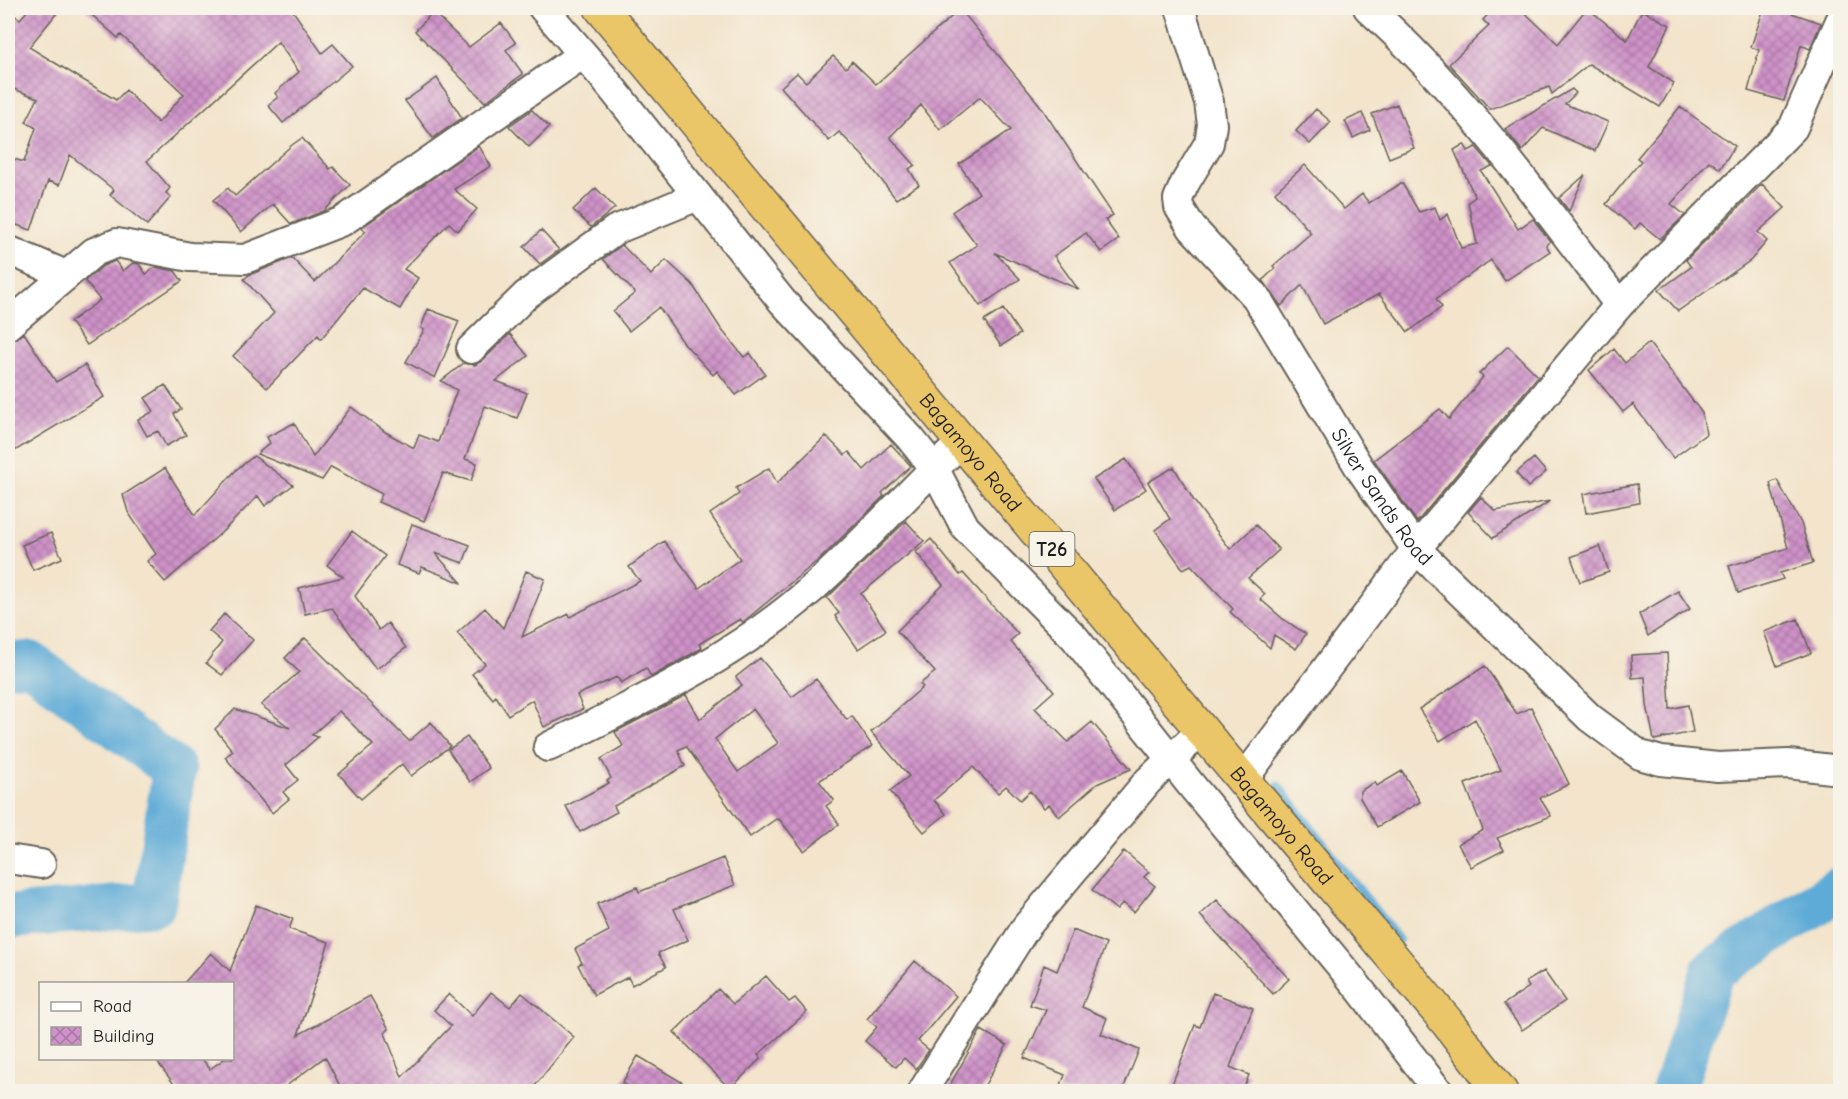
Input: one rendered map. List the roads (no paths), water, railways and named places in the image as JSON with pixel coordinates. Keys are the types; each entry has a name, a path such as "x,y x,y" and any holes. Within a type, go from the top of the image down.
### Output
{"highway":[{"name":"Bagamoyo Road","path":"602,8 1447,1022 1501,1092"}],"street":[{"path":"543,8 583,54 782,301 910,438 934,468 965,527 1076,638 1170,758 1358,987 1438,1092"},
{"name":"Silver Sands Road","path":"1180,8 1209,102 1212,125 1209,143 1185,183 1178,199 1179,207 1192,228 1256,297 1353,458 1416,549 1590,718 1640,754 1661,761 1718,767 1788,764 1840,770"},
{"path":"1368,8 1395,32 1491,137 1620,305"},
{"path":"1243,780 1416,549 1620,305 1793,128 1840,21"},
{"path":"8,326 94,252 110,244 190,257 245,259 344,220 583,54"},
{"path":"471,349 526,295 615,230 698,196"},
{"path":"8,250 66,275"},
{"path":"548,747 719,658 770,622 813,588 963,441"},
{"path":"922,1092 1026,927 1148,781 1202,730"},
{"path":"8,859 41,864"}],"waterway":[{"path":"8,664 30,663 174,769 154,904 8,917"},
{"path":"1278,785 1399,940"},
{"path":"1673,1092 1713,970 1837,890 1840,891"}]}
